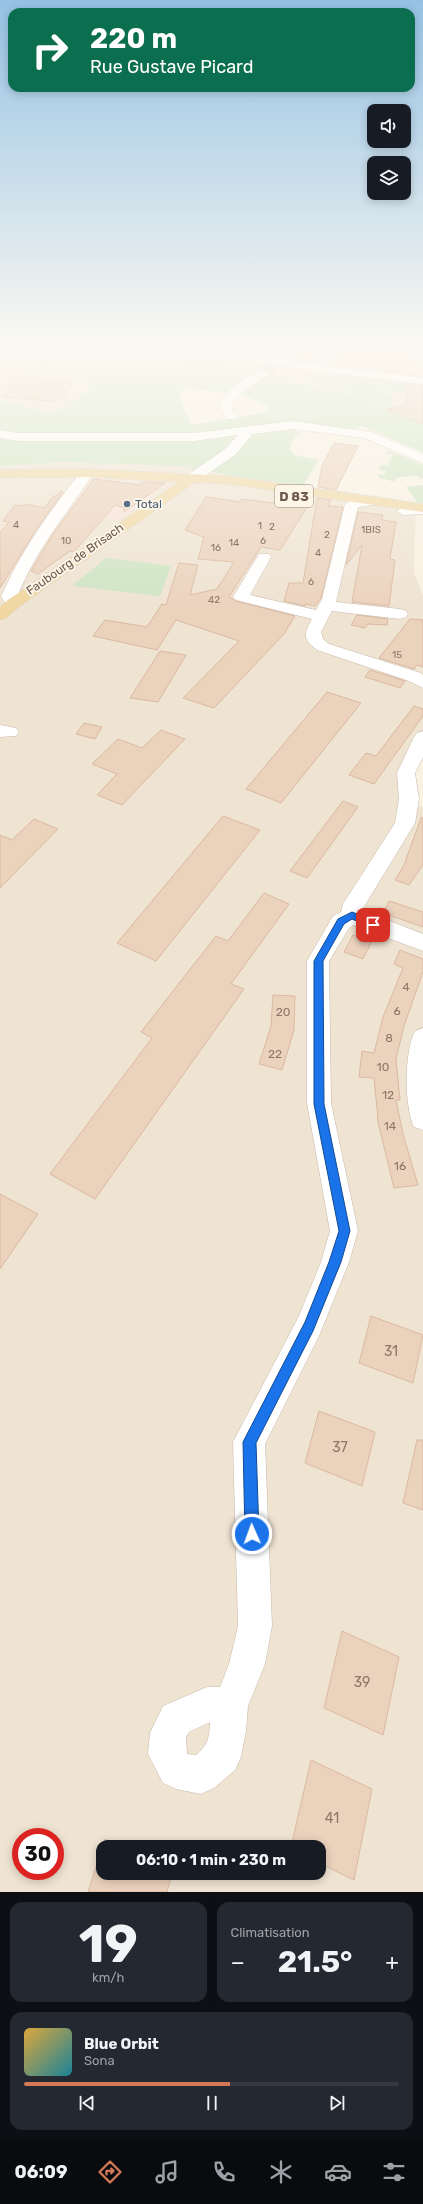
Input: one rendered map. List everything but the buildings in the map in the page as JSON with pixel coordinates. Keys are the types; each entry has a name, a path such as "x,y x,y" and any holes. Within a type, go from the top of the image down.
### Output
{"main road":[{"path":"0,474 87,473 191,479"},
{"name":"D 83","path":"191,479 228,480 423,509"},
{"name":"D 83","path":"191,479 225,486 423,514"},
{"name":"Faubourg de Brisach","path":"0,615 14,603 191,479"}],"street":[{"path":"2,434 19,437 194,437 213,434"},
{"path":"191,479 230,452 243,434"},
{"path":"361,434 367,435 423,459"},
{"path":"14,603 10,597 16,579 55,515 87,473"},
{"path":"376,501 352,504 330,599 313,632 315,641 323,647 415,677 423,683"},
{"path":"403,511 423,509"},
{"path":"264,557 241,597 324,611 400,614"},
{"path":"352,916 352,910 405,823 416,800 406,773 423,737"},
{"path":"230,1706 247,1664 254,1626 249,1442 309,1326 335,1262 344,1231 319,1104 318,961 341,922 352,916 423,942"},
{"path":"423,1038 419,1077 423,1119"}],"shaded area":[{"path":"64,462 181,466 223,474 397,499 416,505 414,573 423,595 423,755 402,801 423,807 423,1892 0,1892 0,466"},
{"path":"81,486 107,490 110,486 155,494 119,520 63,511"}],"green space":[{"path":"0,434 300,434 294,438 290,450 294,455 318,460 303,486 181,466 64,462 0,466"},
{"path":"381,434 423,434 423,452"},
{"path":"389,451 423,465 423,478 420,479 417,475 395,478 396,482 379,478 377,474 384,475 386,471 379,470 380,465 388,466 393,455 386,453"},
{"path":"423,485 423,503 417,502 406,487"},
{"path":"106,558 171,566 160,596 72,586"}],"place":[{"name":"Total","path":"127,504"}],"route":[{"path":"252,1534 249,1442 309,1326 335,1262 344,1231 321,1121 319,1104 318,961 341,922 352,916 373,925"}]}
